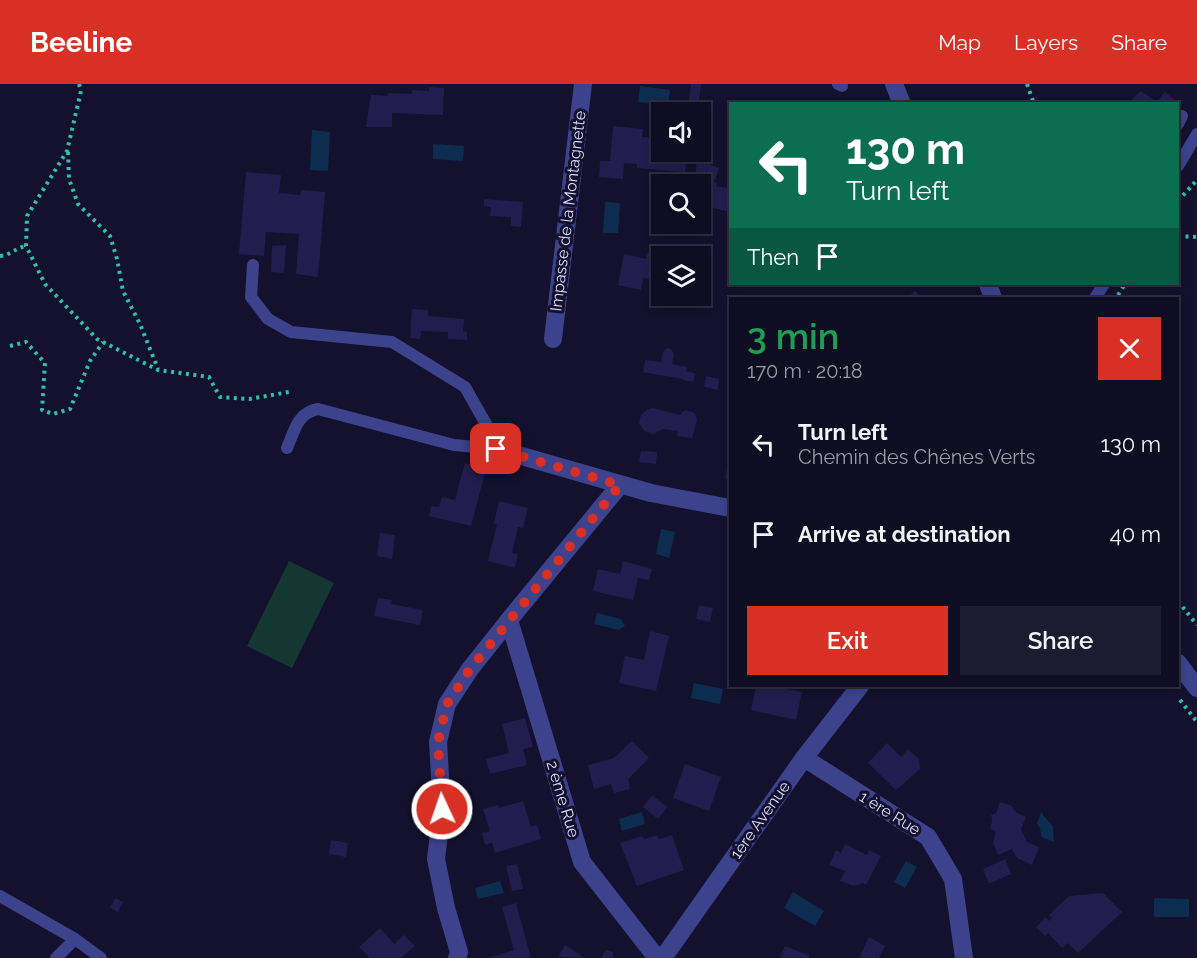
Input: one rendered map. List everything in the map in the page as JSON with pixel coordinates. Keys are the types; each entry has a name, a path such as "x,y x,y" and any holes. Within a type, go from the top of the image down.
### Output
{"street":[{"name":"Impasse de la Montagnette","path":"553,339 583,84"},
{"path":"894,84 901,102"},
{"path":"496,449 651,493 729,508"},
{"path":"457,958 459,952 446,908 436,859 442,809 438,742 447,704 470,669 620,485"},
{"name":"2 ème Rue","path":"509,620 582,862 657,958"},
{"path":"1179,664 1197,688"},
{"name":"1ère Avenue","path":"663,958 804,758 859,687"},
{"name":"1 ère Rue","path":"804,758 928,837 953,879 964,958"}],"lane":[{"path":"1179,164 1197,134"},
{"path":"253,265 251,297 268,319 291,332 392,342 402,347 465,387 486,424 496,449 454,445 318,409 306,411 287,448"},
{"path":"0,896 75,939 101,958"},
{"path":"56,958 75,939"}],"path":[{"path":"79,84 81,91 68,151 69,179 78,204 110,236 123,291 140,324 158,370"},
{"path":"1027,84 1033,102"},
{"path":"68,151 27,216 26,246 45,284 97,339 158,370 209,377 220,397 249,399 289,392"},
{"path":"1179,200 1197,180"},
{"path":"1179,236 1197,237"},
{"path":"0,256 9,255 17,247 26,246"},
{"path":"1118,295 1124,285"},
{"path":"10,346 26,342 45,363 42,410 53,414 70,409 90,361 103,342"},
{"path":"1179,602 1197,625"},
{"path":"1176,694 1197,722"}],"green space":[{"path":"289,561 334,583 292,668 247,646"}],"water":[{"path":"640,86 670,90 668,102 638,102"},
{"path":"312,130 330,132 328,171 310,170"},
{"path":"433,144 464,146 463,161 433,159"},
{"path":"605,202 620,203 618,233 603,233"},
{"path":"661,529 675,532 669,558 656,554"},
{"path":"597,613 621,619 625,626 619,630 594,624"},
{"path":"694,683 723,689 720,704 691,698"},
{"path":"642,812 645,824 622,831 619,819"},
{"path":"1041,812 1053,827 1054,842 1041,837 1037,824"},
{"path":"906,861 917,867 905,888 894,882"},
{"path":"500,881 504,893 478,899 475,888"},
{"path":"793,892 824,911 815,926 784,908"},
{"path":"1154,898 1189,899 1189,917 1154,917"}],"building":[{"path":"691,84 701,84 699,102 689,102"},
{"path":"429,87 444,88 443,115 392,113 392,127 366,127 371,95 412,94 412,90 429,91"},
{"path":"1141,91 1157,102 1134,102 1132,99"},
{"path":"1165,92 1177,102 1157,102"},
{"path":"613,126 643,129 642,137 651,137 651,162 686,162 685,172 637,168 637,164 624,163 623,179 599,177 600,161 610,161"},
{"path":"697,162 719,168 714,182 717,183 716,186 729,189 729,212 711,207 711,174 696,174"},
{"path":"246,172 281,175 279,193 300,195 301,190 325,192 318,277 296,274 299,234 266,232 264,256 239,254"},
{"path":"484,199 523,202 521,227 511,226 511,217 490,216 491,207 484,206"},
{"path":"286,245 284,273 271,272 272,246"},
{"path":"647,253 651,254 651,279 643,278 641,290 618,285 624,254 646,259"},
{"path":"915,291 922,297 908,297"},
{"path":"412,309 428,310 428,316 464,319 463,331 467,332 467,340 448,339 448,332 421,331 420,339 410,338"},
{"path":"667,348 671,349 674,354 672,364 687,367 686,371 695,373 693,382 643,372 645,360 661,362 663,352"},
{"path":"706,376 719,379 718,390 704,387"},
{"path":"653,408 680,415 685,410 695,413 697,420 692,438 677,436 678,431 663,429 653,434 644,431 639,423 641,415"},
{"path":"641,451 657,452 656,464 639,462"},
{"path":"729,457 729,480 725,479"},
{"path":"465,463 486,469 471,526 429,516 431,506 439,507 442,497 455,500"},
{"path":"499,501 528,508 523,528 518,527 512,553 518,554 515,568 488,561 497,524 494,523"},
{"path":"380,533 395,535 392,559 377,556"},
{"path":"623,561 652,569 649,580 638,578 633,600 593,591 598,569 620,574"},
{"path":"378,598 392,600 391,604 423,610 420,625 374,616"},
{"path":"699,605 713,608 710,622 696,619"},
{"path":"650,631 669,636 656,691 619,683 625,656 644,660"},
{"path":"756,687 777,687 802,692 796,720 751,710"},
{"path":"525,718 533,747 523,749 527,765 490,774 486,759 509,753 502,724"},
{"path":"632,741 649,758 628,779 630,789 614,793 611,784 594,789 588,765 614,758"},
{"path":"887,743 901,757 908,749 919,759 920,769 896,790 868,763"},
{"path":"685,764 721,777 709,811 673,798"},
{"path":"652,795 667,807 658,819 643,807"},
{"path":"523,801 531,827 537,825 541,839 495,853 492,843 485,845 482,833 490,831 483,809 498,805 499,808"},
{"path":"1000,802 1012,806 1015,812 1026,817 1021,829 1027,842 1039,847 1032,865 1017,858 1012,849 998,855 993,843 996,831 990,829 991,815 996,813"},
{"path":"657,835 659,839 672,835 684,870 637,886 620,843 642,836 645,839"},
{"path":"331,840 348,843 346,857 329,854"},
{"path":"845,844 867,855 869,850 881,856 866,885 863,883 854,886 840,881 845,871 829,865 836,850 841,853"},
{"path":"1005,859 1011,874 989,884 983,869"},
{"path":"517,864 523,889 512,891 506,866"},
{"path":"1103,893 1122,912 1078,953 1068,943 1062,948 1048,933 1045,936 1036,927 1046,917 1049,921 1052,918 1049,915 1069,896"},
{"path":"115,898 123,902 118,912 110,908"},
{"path":"516,903 531,958 488,958 514,950 502,907"},
{"path":"380,928 394,944 404,935 415,946 401,958 370,958 359,947"},
{"path":"869,937 885,946 879,958 859,958"},
{"path":"565,945 585,958 558,957"},
{"path":"785,946 810,956 809,958 780,958"},
{"path":"607,950 613,952 614,958 602,958"}],"route":[{"path":"442,809 438,742 447,704 470,669 620,485 496,449"}]}
